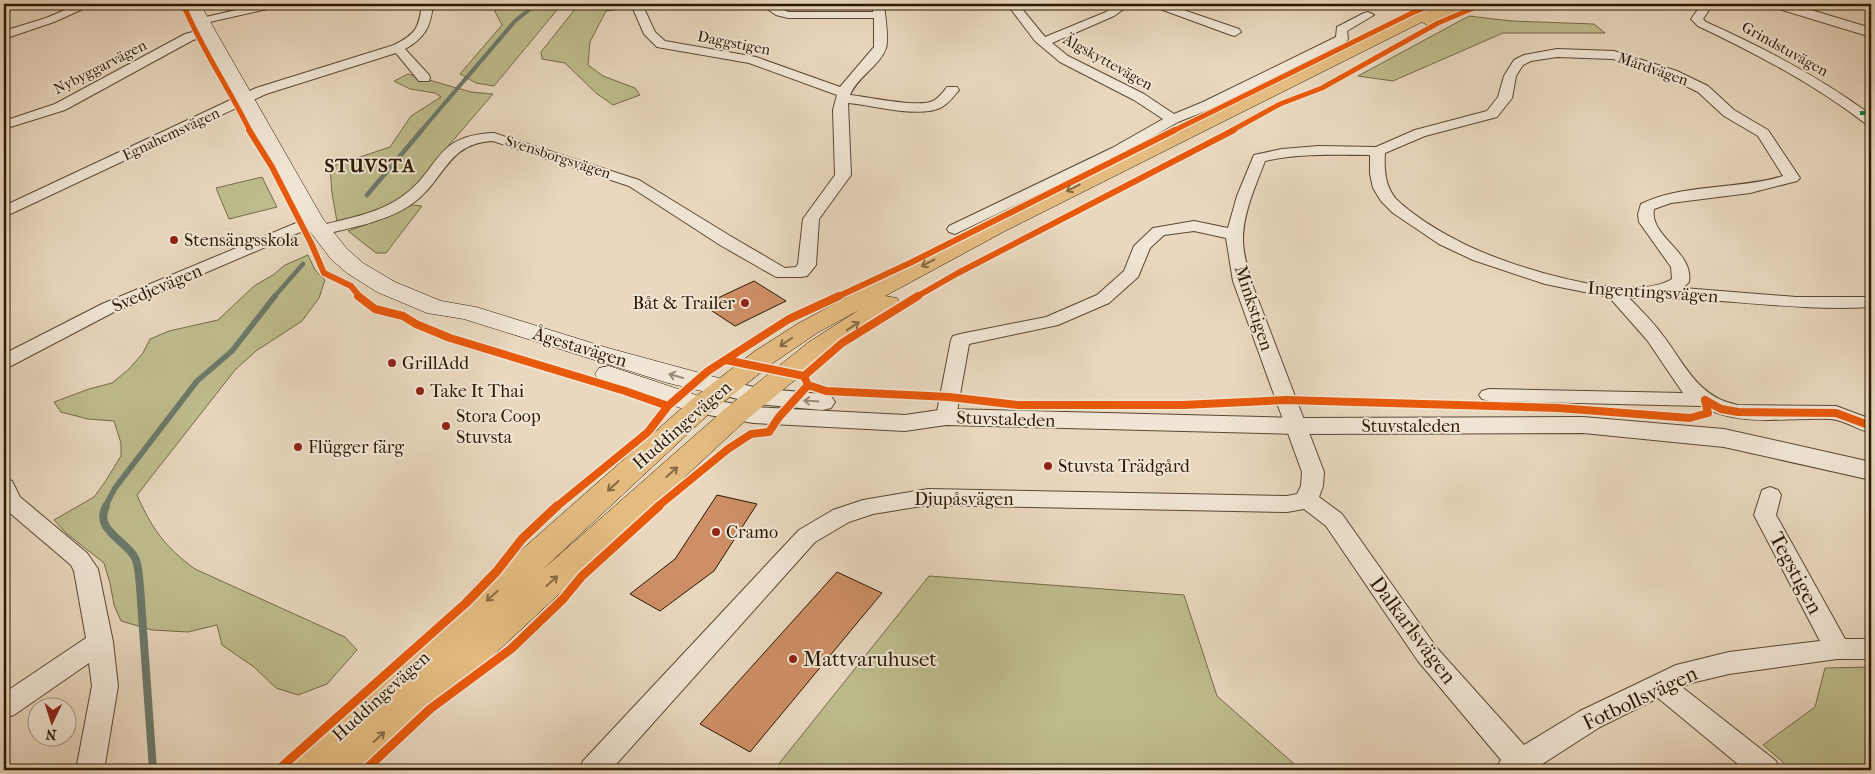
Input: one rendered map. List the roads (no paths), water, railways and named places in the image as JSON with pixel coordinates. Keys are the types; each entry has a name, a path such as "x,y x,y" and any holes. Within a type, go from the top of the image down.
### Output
{"main road":[{"name":"Ågestavägen","path":"192,4 317,225 339,254 355,268 386,287 436,308 450,321 729,401"},
{"name":"Huddingevägen","path":"343,770 800,332 999,225 1446,4"},
{"name":"Huddingevägen","path":"300,770 729,401 910,290 971,256 1437,17 1470,4"}],"street":[{"path":"4,35 50,20 88,4"},
{"name":"Nybyggarvägen","path":"4,125 60,107 156,56 205,27 276,4"},
{"name":"Egnahemsvägen","path":"4,212 281,84 398,48 418,36 423,30 427,4"},
{"name":"Daggstigen","path":"638,4 650,34 661,44 752,60 843,96 919,107 935,105 952,90"},
{"path":"766,4 780,13 788,15 879,9 880,47 875,56 846,86 843,96"},
{"name":"Älgskyttevägen","path":"1012,4 1043,42 1064,59 1139,97 1173,119"},
{"path":"1043,42 1110,14 1126,4"},
{"path":"1156,4 1236,32"},
{"name":"Grindstuvägen","path":"1707,4 1697,19 1702,24 1755,49 1868,116"},
{"path":"1777,4 1871,33"},
{"path":"954,229 1117,151 1173,119 1203,108 1342,39 1341,29 1368,15"},
{"path":"398,48 424,78"},
{"name":"Mårdvägen","path":"1259,158 1282,153 1319,150 1378,151 1420,133 1492,114 1505,98 1510,76 1518,63 1540,55 1557,53 1614,55 1649,65 1693,83 1703,89 1729,113 1763,133 1792,178 1769,186 1752,189 1669,198 1646,207 1645,216 1653,231 1680,266 1682,273 1680,282 1665,291"},
{"name":"Svensborgsvägen","path":"317,225 385,211 405,202 418,192 457,145 474,137 494,137 634,183 726,242 782,273 800,272 807,265 811,219 843,174 840,110 843,96"},
{"name":"Ingentingsvägen","path":"1378,151 1376,166 1382,189 1393,206 1435,237 1494,264 1574,286 1614,292 1665,291 1795,303 1843,304 1871,302"},
{"name":"Minkstigen","path":"1259,158 1246,193 1235,235 1242,281 1296,426"},
{"name":"Svedjevägen","path":"4,362 108,308 317,225"},
{"path":"946,417 960,340 1051,321 1103,299 1132,273 1142,246 1159,231 1194,226 1235,235"},
{"path":"1614,292 1654,336 1691,390 1721,409 1738,412 1836,414 1871,426"},
{"path":"1489,394 1705,400"},
{"name":"Stuvstaleden","path":"729,401 905,423 946,417 1296,426 1583,425 1724,438 1780,449 1871,471"},
{"path":"1296,426 1313,472 1311,494 1306,499"},
{"name":"Tegstigen","path":"1770,495 1764,515 1837,649"},
{"path":"6,497 79,559 86,568 100,642 105,686 90,770"},
{"name":"Djupåsvägen","path":"593,770 807,536 841,516 871,506 928,497 1287,504 1298,504 1306,499"},
{"name":"Dalkarlsvägen","path":"1306,499 1334,520 1426,654 1515,766"},
{"path":"4,707 100,642"},
{"name":"Fotbollsvägen","path":"1515,766 1590,719 1685,673 1707,667 1837,649 1871,649"},
{"path":"1661,685 1766,770"}],"waterway":[{"path":"421,131 515,21 536,4"},
{"path":"367,195 422,130"},
{"path":"274,297 303,264"},
{"path":"105,507 115,488 197,381 232,351 275,296"},
{"path":"106,506 103,514 107,527 134,556 138,567 153,770"}],"place":[{"name":"Stensängsskola","path":"174,240"},
{"name":"Båt & Trailer","path":"745,303"},
{"name":"GrillAdd","path":"392,363"},
{"name":"Take It Thai","path":"420,391"},
{"name":"Stora Coop Stuvsta","path":"446,426"},
{"name":"Flügger färg","path":"298,447"},
{"name":"Stuvsta Trädgård","path":"1048,466"},
{"name":"Cramo","path":"716,532"},
{"name":"Mattvaruhuset","path":"793,659"}],"district":[{"name":"STUVSTA","path":"370,165"}]}
